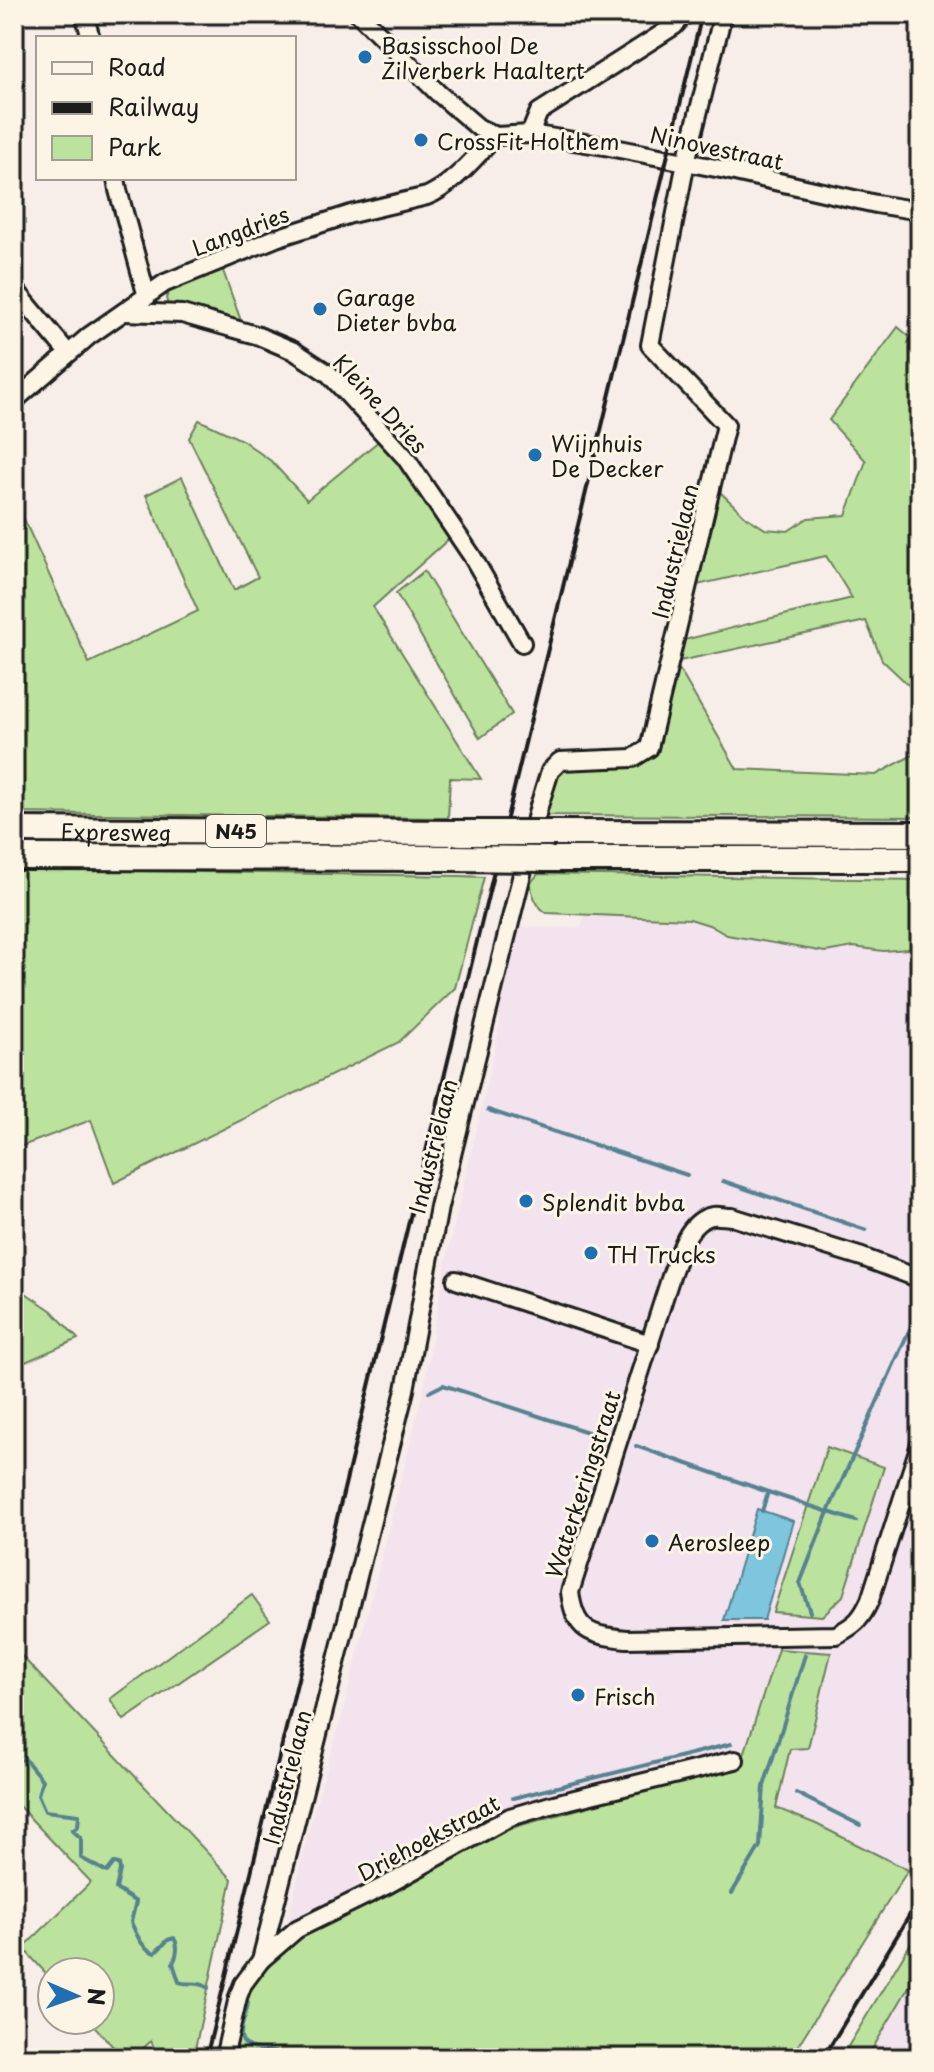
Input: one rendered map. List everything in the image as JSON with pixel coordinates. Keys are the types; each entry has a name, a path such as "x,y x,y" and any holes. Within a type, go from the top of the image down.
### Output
{"highway":[{"name":"Expresweg","path":"14,830 920,834"},
{"name":"Expresweg","path":"14,857 920,859"}],"street":[{"path":"84,14 90,36"},
{"path":"359,14 438,93 479,128 496,136"},
{"path":"530,134 539,112 674,26 685,14"},
{"path":"686,162 723,14"},
{"name":"Ninovestraat","path":"496,136 530,134 686,162 920,211"},
{"name":"Langdries","path":"14,401 68,353 165,283 276,238 351,214 437,192 496,136"},
{"name":"Industrielaan","path":"261,1960 405,1390 439,1207 539,806 550,771 560,761 633,758 649,748 726,425 650,345 686,162"},
{"path":"116,180 147,297"},
{"path":"14,288 68,353"},
{"name":"Kleine Dries","path":"124,312 182,314 256,335 294,351 329,374 405,457 472,556 522,643"},
{"name":"Waterkeringstraat","path":"920,1279 862,1257 732,1217 711,1216 694,1226 672,1273 570,1592 572,1611 580,1625 591,1632 627,1639 836,1635 862,1618 870,1600 920,1444"},
{"path":"456,1280 650,1344"},
{"name":"Driehoekstraat","path":"224,2058 238,1997 249,1975 261,1960 297,1929 387,1885 510,1817 735,1760"}],"shaded area":[{"path":"585,915 690,919 709,925 727,936 825,952 854,947 883,951 920,948 920,1850 908,1870 816,1824 775,1808 789,1749 778,1748 507,1812 416,1864 287,1926 309,1828 343,1713 424,1388 446,1262 496,1044 500,1022 498,1011 518,927 581,928"},
{"path":"920,1968 920,2058 867,2058"}],"green space":[{"path":"222,268 241,321 212,312 168,305 166,298 169,292"},
{"path":"898,327 911,338 908,343 920,348 920,696 882,660 866,621 675,662 680,641 852,598 826,556 693,586 719,491 745,516 765,529 788,531 808,518 846,515 866,461 829,420"},
{"path":"199,420 242,440 271,461 307,500 380,440 452,536 373,607 481,779 450,778 448,818 14,813 14,497 89,663 198,611 146,495 182,477 234,590 258,577 189,438"},
{"path":"424,571 512,714 480,738 396,593"},
{"path":"675,662 737,769 876,775 920,751 920,817 544,815 549,785 561,769 584,764 639,763 651,758"},
{"path":"14,869 484,877 455,988 399,1042 114,1183 91,1120 14,1149"},
{"path":"538,874 920,880 920,948 883,951 854,947 825,952 727,935 690,919 547,913 538,904 530,884"},
{"path":"14,1285 52,1311 78,1339 14,1367"},
{"path":"827,1447 884,1467 843,1596 822,1616 773,1612"},
{"path":"252,1595 270,1620 124,1720 110,1699"},
{"path":"14,1648 232,1879 193,2058 159,2058 151,2041 133,2058 123,2058 103,2036 116,2036 116,1956 36,1956 36,1962 23,1948 91,1882 14,1801"},
{"path":"778,1649 831,1653 808,1748 790,1749 776,1808 816,1824 908,1870 790,2058 268,2058 237,2054 232,2044 245,1990 273,1954 296,1937 485,1839 518,1826 741,1764"},
{"path":"920,1928 920,1968 867,2058 841,2058"}],"water":[{"path":"757,1509 793,1521 764,1620 724,1620"}],"waterway":[{"path":"488,1110 687,1175"},
{"path":"723,1181 866,1230"},
{"path":"810,1612 800,1583 828,1512 920,1306"},
{"path":"429,1392 443,1385 603,1437"},
{"path":"636,1446 768,1492 762,1511"},
{"path":"768,1492 856,1521"},
{"path":"732,1893 760,1846 764,1786 805,1655"},
{"path":"513,1798 731,1744"},
{"path":"14,1761 25,1759 42,1780 38,1795 45,1811 79,1815 78,1826 72,1830 81,1838 81,1858 107,1872 114,1863 119,1864 116,1889 136,1902 131,1922 143,1944 155,1953 174,1938 177,1951 173,1963 179,1982 201,1984 208,1988"},
{"path":"796,1793 860,1825"},
{"path":"243,1999 248,2002 241,2030 242,2041 253,2048 294,2058"}],"railway":[{"path":"206,2058 702,14"},
{"path":"823,2058 920,1898"}],"place":[{"name":"Basisschool De Zilverberk Haaltert","path":"365,57"},
{"name":"CrossFit Holthem","path":"421,140"},
{"name":"Garage Dieter bvba","path":"320,309"},
{"name":"Wijnhuis De Decker","path":"535,455"},
{"name":"Splendit bvba","path":"526,1201"},
{"name":"TH Trucks","path":"591,1253"},
{"name":"Aerosleep","path":"652,1541"},
{"name":"Frisch","path":"578,1695"}]}
